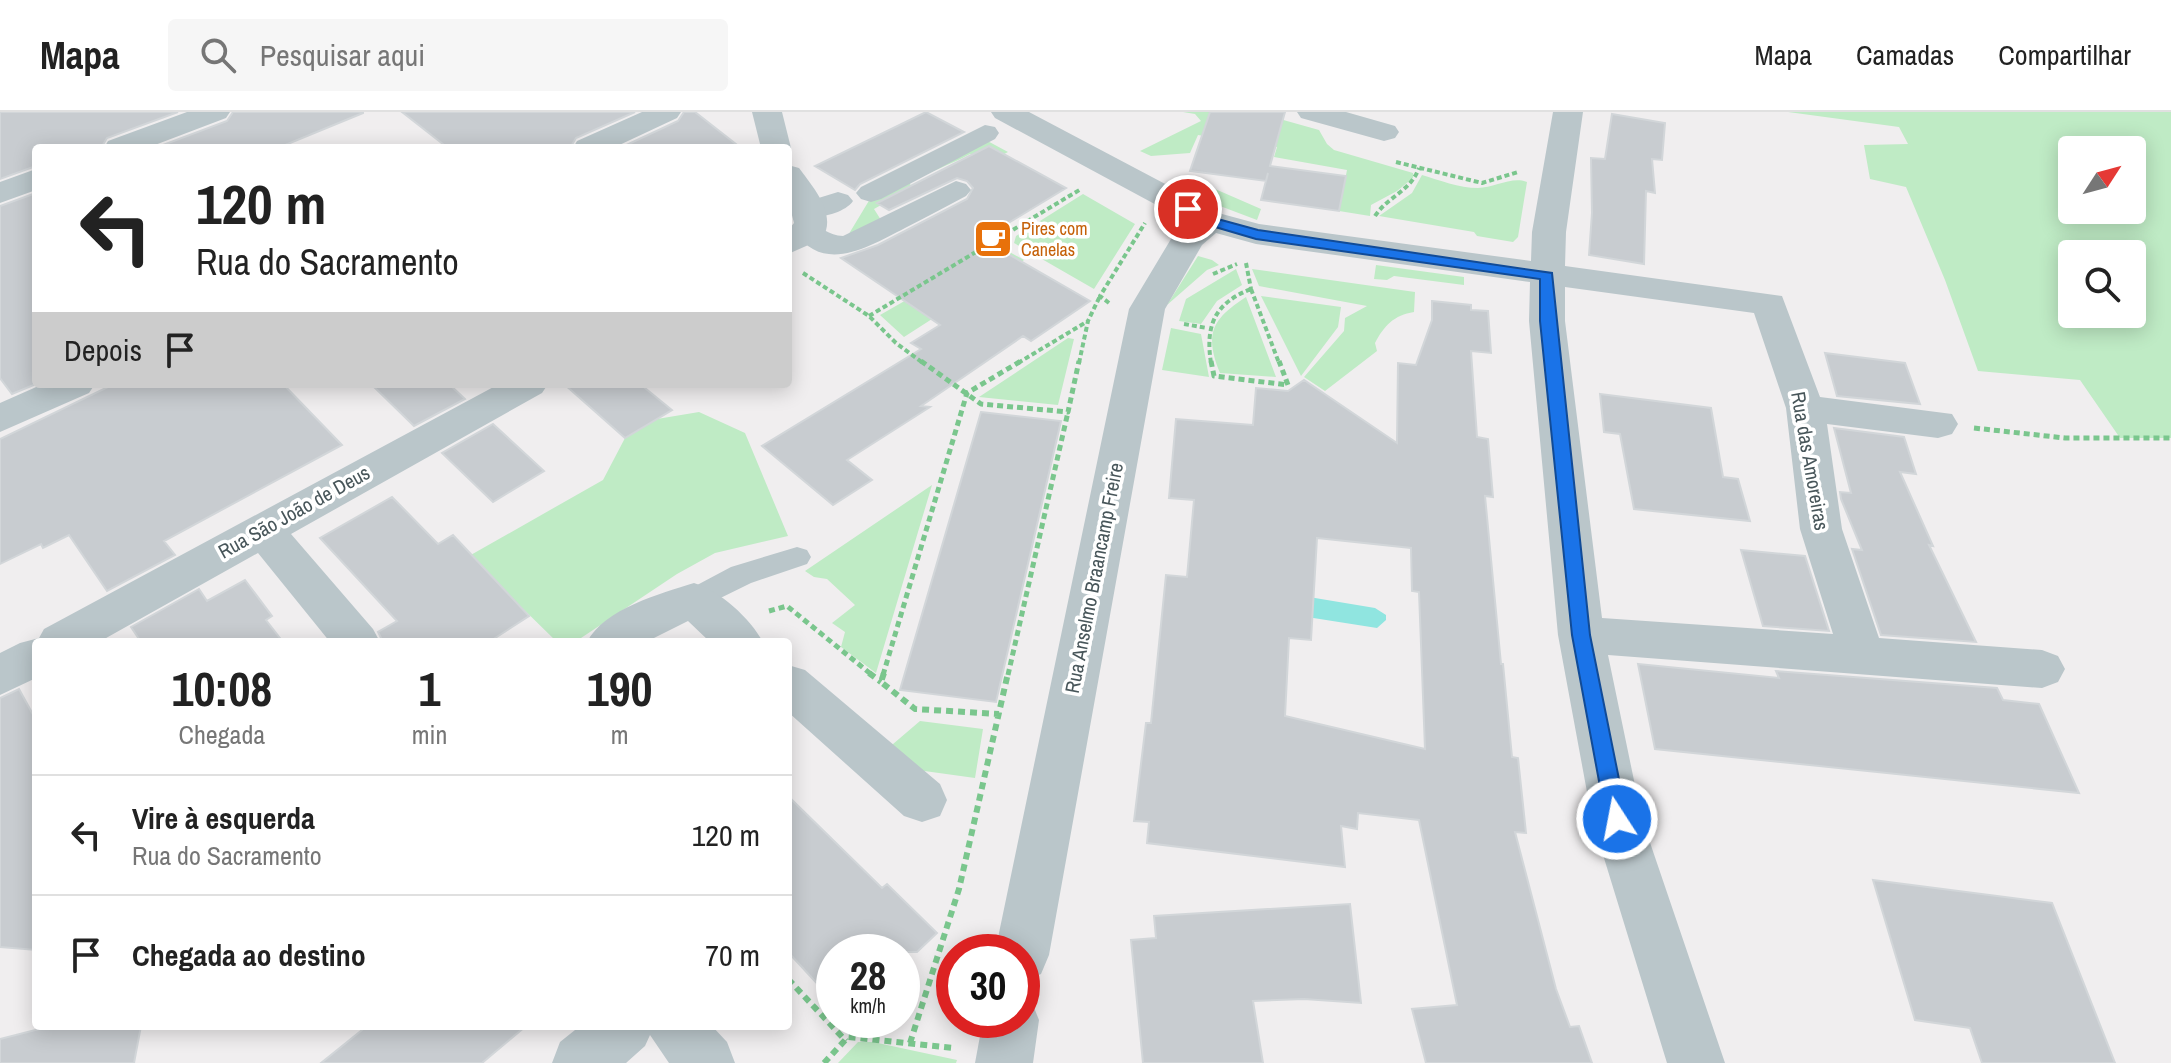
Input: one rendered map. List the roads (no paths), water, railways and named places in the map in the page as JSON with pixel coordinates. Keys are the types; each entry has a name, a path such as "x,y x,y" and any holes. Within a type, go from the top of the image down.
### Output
{"street":[{"path":"130,144 215,112"},
{"path":"597,144 666,112"},
{"path":"767,112 775,144"},
{"path":"1312,112 1384,132"},
{"path":"1568,112 1549,232 1547,321 1581,635 1617,819 1696,1063"},
{"path":"871,193 995,123 1210,221 1256,234 1547,276"},
{"path":"0,193 32,181"},
{"path":"792,186 809,231 826,245 849,245 956,190"},
{"name":"Rua Anselmo Braancamp Freire","path":"1026,934 1147,309 1188,239 1210,221"},
{"name":"Rua das Amoreiras","path":"1547,276 1769,304 1805,408 1821,529 1862,655"},
{"path":"0,419 67,388"},
{"name":"Rua São João de Deus","path":"67,638 522,388"},
{"path":"1805,408 1938,424"},
{"path":"262,529 354,638"},
{"path":"616,638 643,621 717,621"},
{"path":"1581,635 2042,669"},
{"path":"0,676 32,658"},
{"path":"792,687 922,800"},
{"path":"581,1063 620,1030"},
{"path":"678,1030 706,1063"}],"lane":[{"path":"717,621 741,575 797,557"}],"water":[{"path":"1309,597 1375,608 1386,615 1386,620 1377,628 1307,617"}],"place":[{"name":"Pires com Canelas","path":"993,239"}]}
